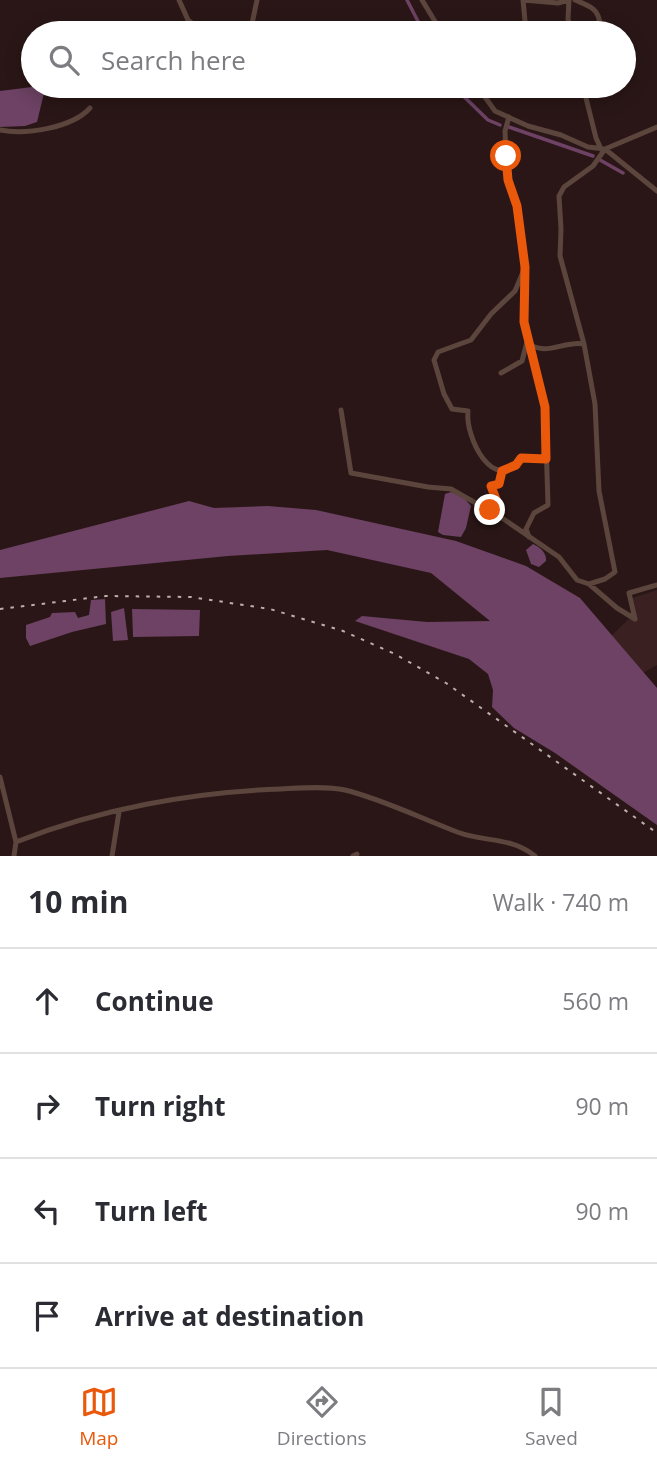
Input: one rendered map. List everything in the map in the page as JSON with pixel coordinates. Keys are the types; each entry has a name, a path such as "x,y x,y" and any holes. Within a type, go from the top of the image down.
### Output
{"street":[{"path":"179,0 189,21"},
{"path":"253,21 257,0"},
{"path":"422,0 435,21"},
{"path":"525,21 523,0 558,3 569,0 569,21"},
{"path":"575,0 595,8 600,21"},
{"path":"486,98 495,111 588,147 603,149 657,127"},
{"path":"586,98 596,138 603,149 657,191"},
{"path":"0,130 19,131 66,124 90,108"},
{"path":"509,117 505,131 508,180 517,206 525,267 524,322 527,342 545,407 549,492 548,505 534,513 526,529 528,537"},
{"path":"589,584 605,579 615,572 599,492 595,404 584,344 559,256 559,196 564,187 593,166 603,149"},
{"path":"525,267 515,291 491,314 471,340 438,352 434,360 444,394 452,409 468,411 468,424 481,458 490,467 502,471 516,465 521,458 546,459"},
{"path":"527,342 534,348 544,350 575,342 584,344"},
{"path":"501,373 522,361 527,342"},
{"path":"341,410 351,473 451,489 490,510 559,557 577,580 589,584 617,608 635,619 629,593 657,585"},
{"path":"490,510 497,502 491,486 499,484 502,471"},
{"path":"0,776 16,842 14,856"},
{"path":"16,842 61,825 162,802 231,791 311,788 343,790 388,804 462,833 503,840 535,856"},
{"path":"112,856 119,812"}],"shaded area":[{"path":"21,88 21,98 43,98 37,122 25,126 0,127 0,91"},
{"path":"451,492 463,497 471,506 461,537 438,532 445,494"},
{"path":"189,501 214,508 268,506 316,510 456,541 526,566 580,598 657,688 657,825 555,753 514,728 492,707 493,690 488,674 469,659 355,621 362,616 427,622 490,621 431,573 327,550 228,556 0,578 0,550"},
{"path":"533,544 545,555 546,561 539,567 531,564 526,550"},
{"path":"657,590 657,665 643,673 611,636 632,616 629,599"},
{"path":"105,599 106,624 30,646 26,638 26,625 50,617 52,613 75,612 78,618 89,615 91,600"},
{"path":"124,608 128,640 113,641 111,612"},
{"path":"132,609 200,610 199,636 133,637"}],"waterway":[{"path":"407,0 418,21"},
{"path":"465,98 488,120 500,125"},
{"path":"509,127 593,156"},
{"path":"600,160 623,173"}],"railway":[{"path":"0,609 106,596 191,597 270,609 343,631 395,654 446,683 657,833"}],"route":[{"path":"490,510 497,502 491,486 499,484 502,471 516,465 521,458 546,459 545,407 527,342 524,322 525,267 517,206 508,180 506,156"}]}
